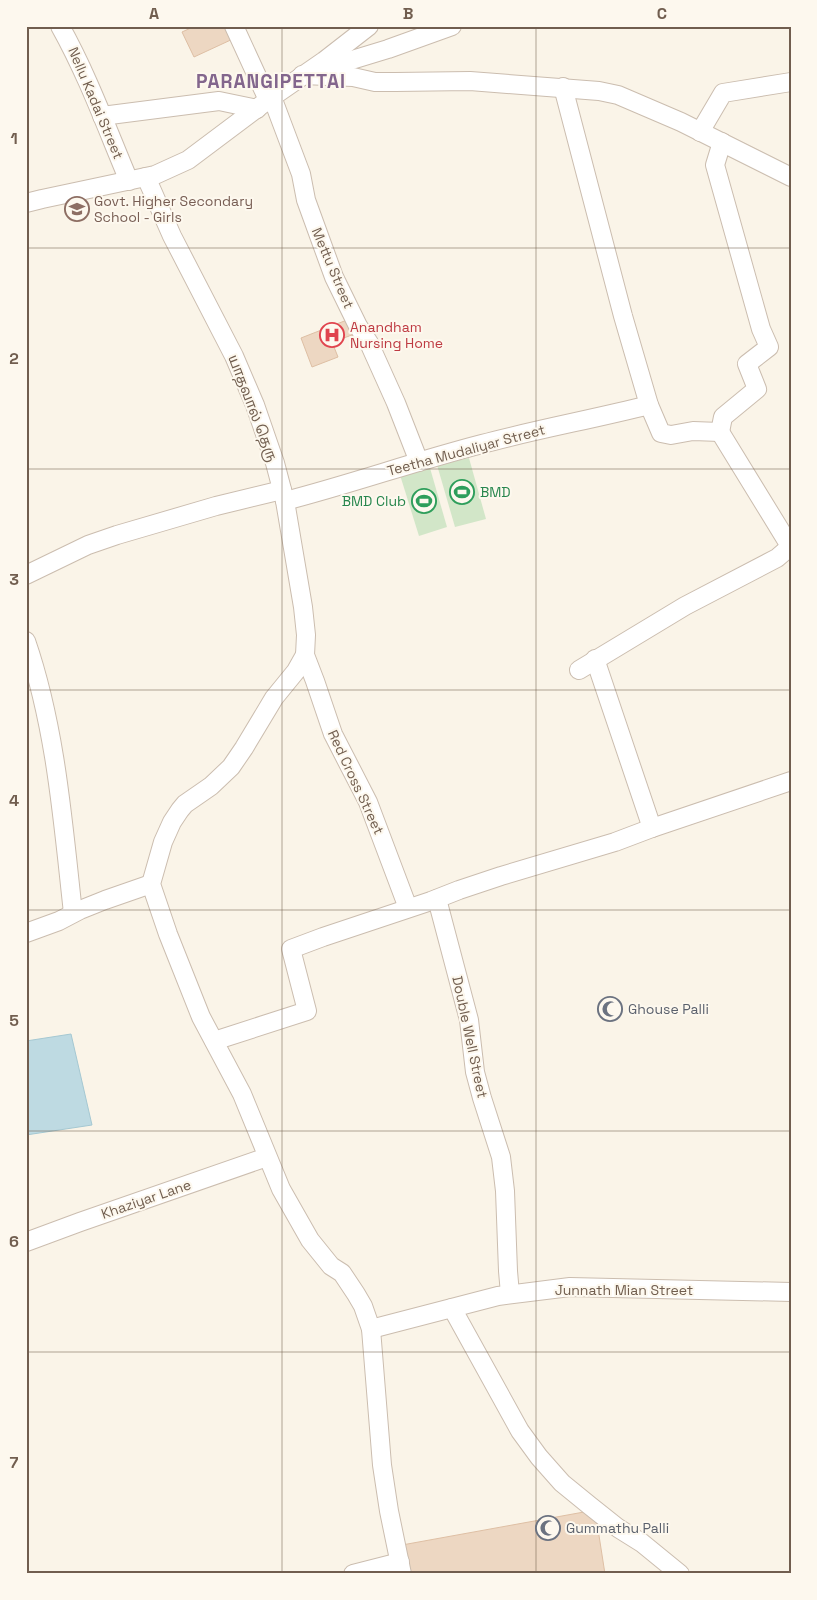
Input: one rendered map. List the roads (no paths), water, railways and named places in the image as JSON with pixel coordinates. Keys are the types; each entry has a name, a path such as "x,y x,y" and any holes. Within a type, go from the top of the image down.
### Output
{"street":[{"name":"Nellu Kadai Street","path":"60,26 74,51 102,116 137,179"},
{"name":"Mettu Street","path":"234,26 265,102 301,174 306,200 334,276 358,326 369,343 400,412 419,462"},
{"path":"26,203 155,175 188,160 265,102 331,56 369,26"},
{"path":"302,76 388,50 452,26"},
{"path":"302,76 353,78 375,82 470,80 599,91 618,95 722,142 791,177"},
{"path":"700,132 722,93 791,82"},
{"path":"563,87 623,316 649,405 661,433 720,432"},
{"path":"102,116 219,102 265,102"},
{"path":"579,670 685,606 777,558 791,546 720,432 723,417 757,389 747,364 769,347 762,329 715,165 722,142"},
{"name":"யாதவால் தெரு","path":"137,179 172,236 222,332 245,381 275,463 283,496 303,607 306,635 305,655"},
{"name":"Teetha Mudaliyar Street","path":"26,575 88,545 216,506 325,491 510,436 649,405"},
{"path":"26,641 37,674 53,756 73,913"},
{"path":"305,655 296,671 274,698 231,767 211,786 185,804 180,810 163,842 151,884 168,934 201,1017 242,1094 281,1189 310,1240 331,1266 342,1274 364,1306 372,1329 382,1465 389,1511 401,1567 353,1574"},
{"name":"Red Cross Street","path":"305,655 333,734 368,802 408,908"},
{"path":"595,659 652,828"},
{"path":"214,1040 307,1010 290,950 322,937 501,876 615,842 791,781"},
{"path":"26,933 59,921 105,900 151,884"},
{"name":"Double Well Street","path":"436,899 469,1020 475,1072 501,1157 505,1191 506,1246 510,1294"},
{"name":"Khaziyar Lane","path":"26,1242 267,1157"},
{"name":"Junnath Mian Street","path":"372,1329 510,1294 570,1288 791,1292"},
{"path":"452,1308 520,1431 539,1457 562,1483 680,1574"}],"water":[{"path":"71,1034 92,1125 26,1135 26,1041"}],"place":[{"name":"Govt. Higher Secondary School - Girls","path":"77,209"},
{"name":"Anandham Nursing Home","path":"332,335"},
{"name":"BMD","path":"462,492"},
{"name":"BMD Club","path":"424,501"},
{"name":"Ghouse Palli","path":"610,1009"},
{"name":"Gummathu Palli","path":"548,1528"}],"district":[{"name":"PARANGIPETTAI","path":"271,81"}]}
